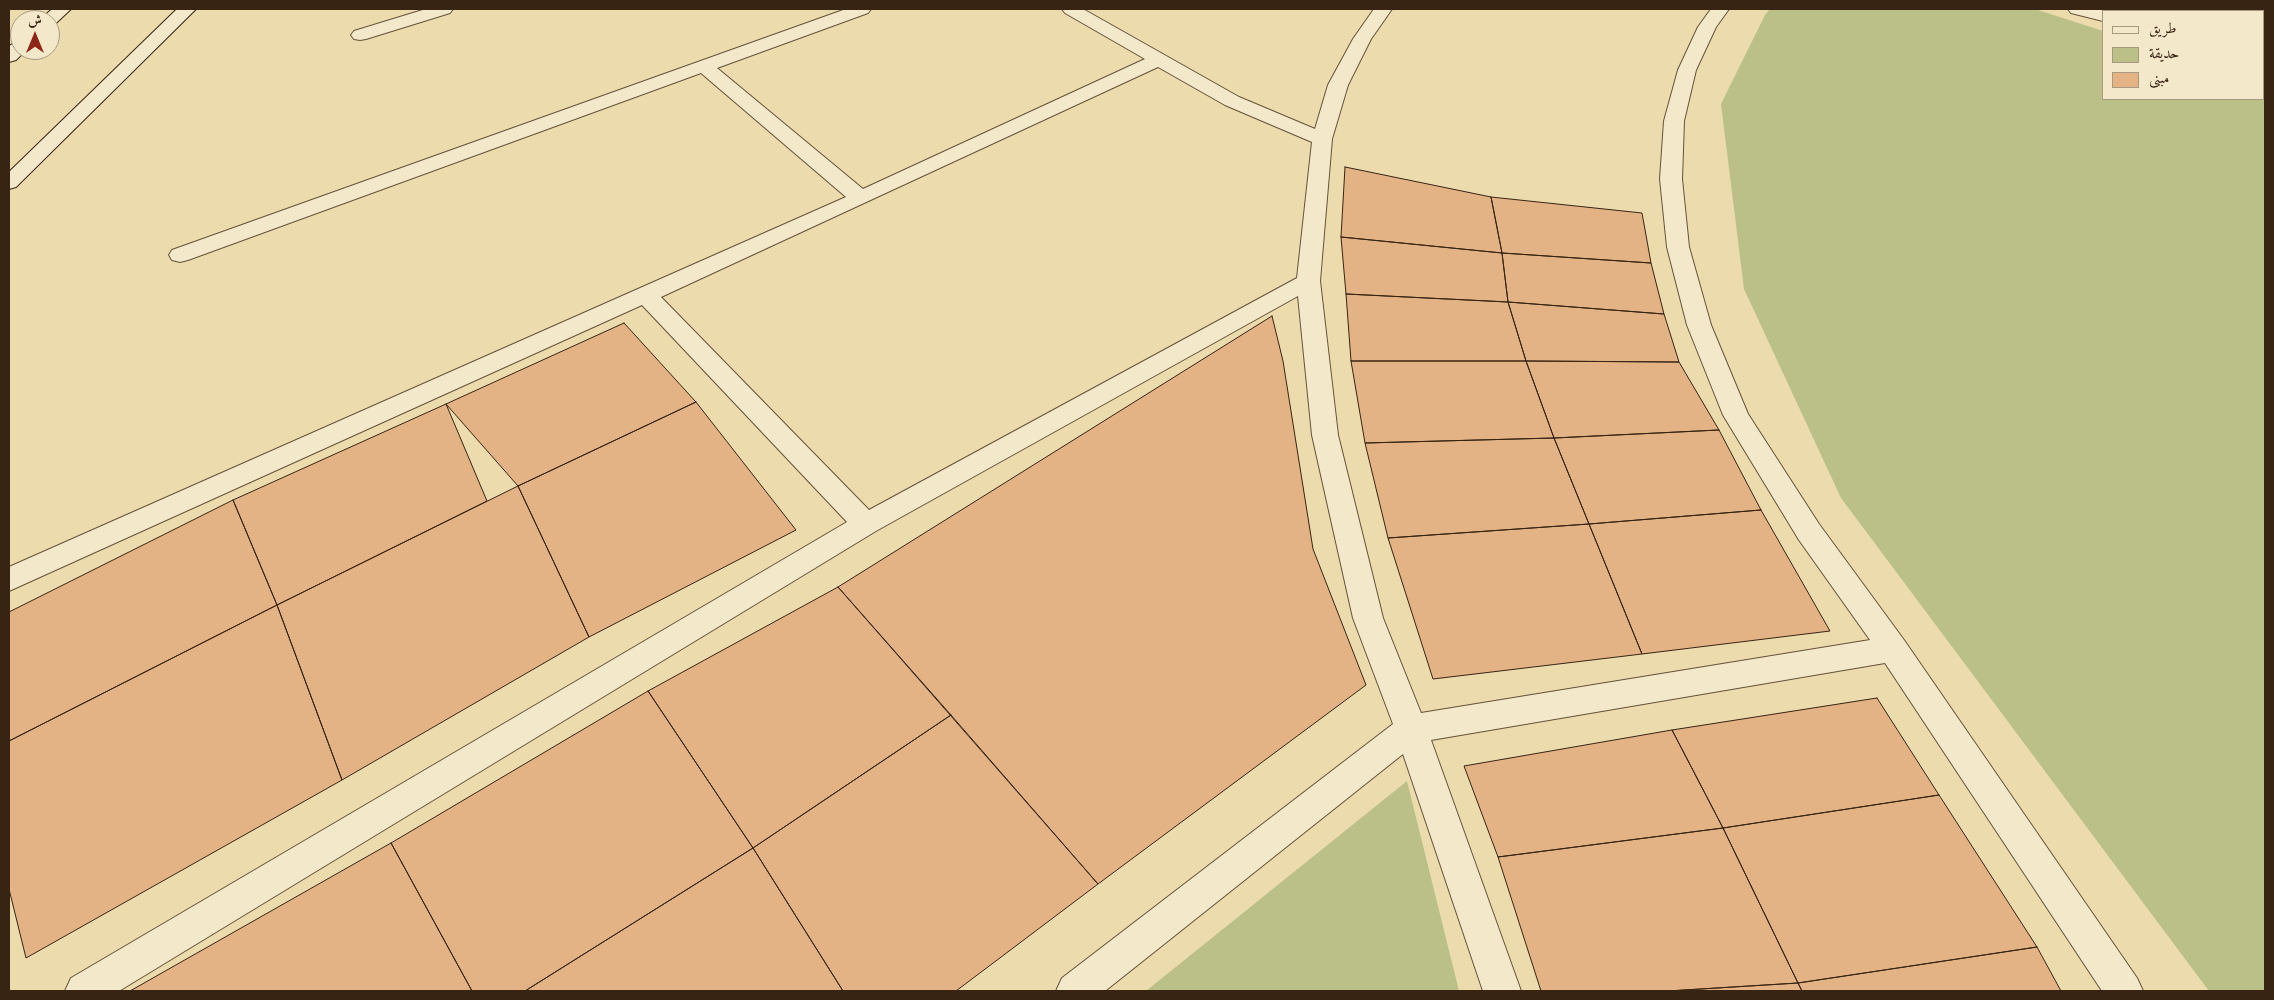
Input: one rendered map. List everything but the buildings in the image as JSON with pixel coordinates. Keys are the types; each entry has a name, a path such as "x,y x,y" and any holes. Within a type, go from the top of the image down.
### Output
{"street":[{"path":"9,183 187,9"},
{"path":"360,35 444,9"},
{"path":"180,255 862,9"},
{"path":"1071,9 1232,101 1322,139"},
{"path":"1383,9 1362,38 1338,85 1322,139 1308,281 1326,434 1368,618 1411,729 1502,991"},
{"path":"1720,9 1707,27 1687,70 1674,121 1671,179 1678,247 1697,316 1736,415 1809,532 1893,649 2124,991"},
{"path":"2076,9 2102,16"},
{"path":"9,580 861,198 1160,59"},
{"path":"704,66 861,198"},
{"path":"84,991 866,524 1308,281"},
{"path":"646,295 866,524"},
{"path":"1076,991 1411,729 1893,649"}],"green space":[{"path":"1770,9 2035,9 2102,31 2102,100 2264,100 2265,86 2265,991 2209,991 1841,498 1744,289 1721,104 1765,15"},
{"path":"1407,781 1459,991 1146,991"}]}
